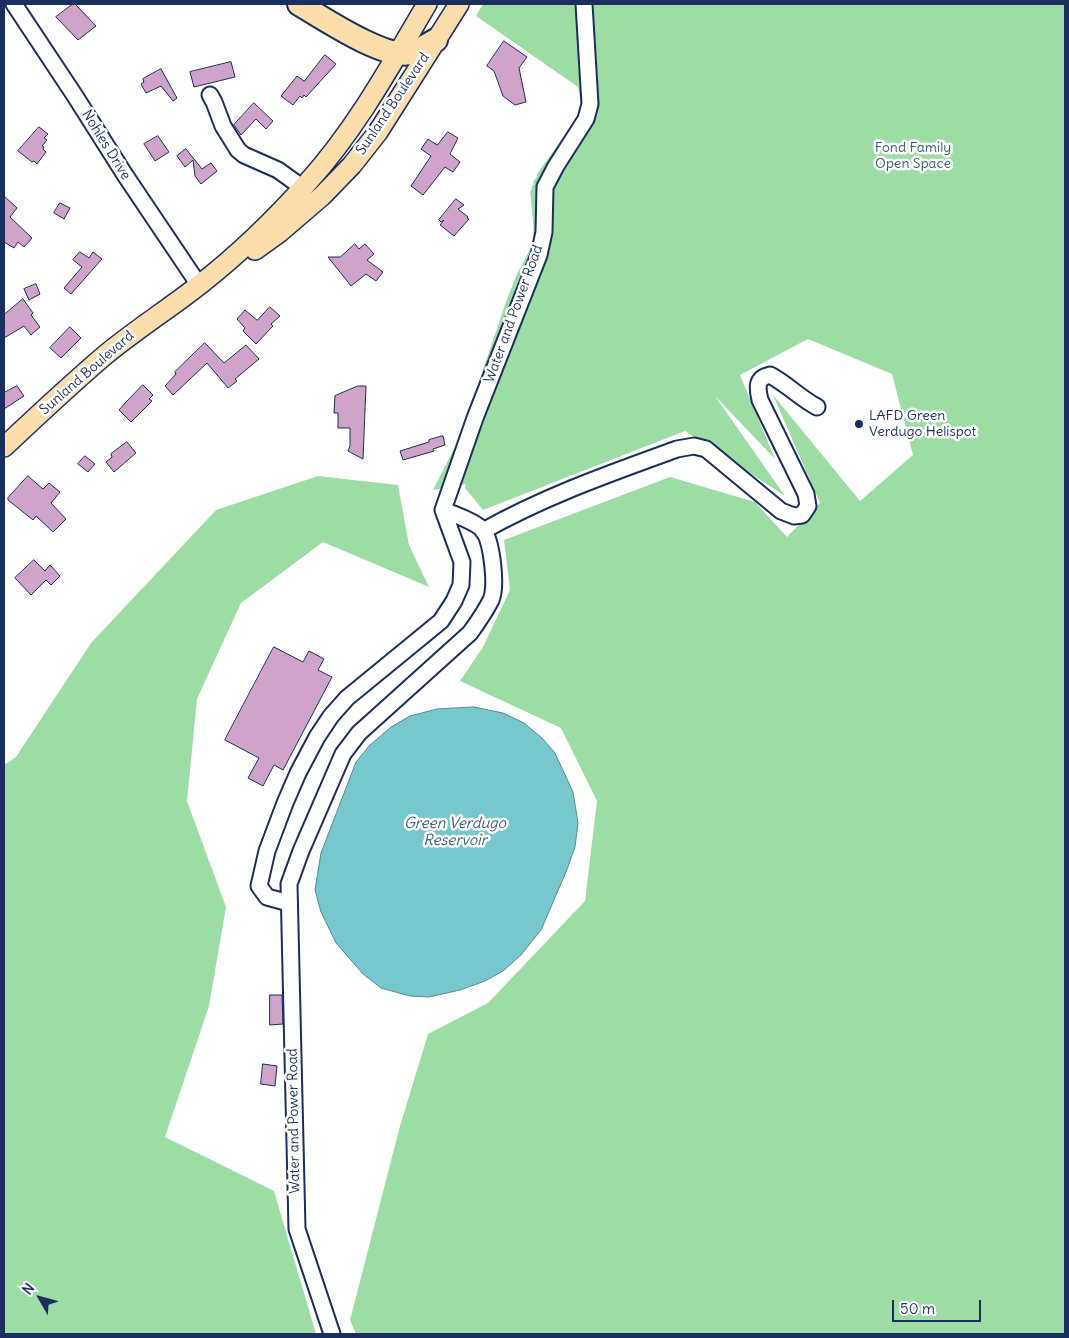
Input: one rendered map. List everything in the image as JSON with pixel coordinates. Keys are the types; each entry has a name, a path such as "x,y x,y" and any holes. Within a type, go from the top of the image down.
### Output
{"highway":[{"path":"299,4 359,38 397,54 412,53 436,40"}],"main road":[{"name":"Sunland Boulevard","path":"4,447 104,356 199,285 256,236 303,188 334,151 428,4"},
{"name":"Sunland Boulevard","path":"199,285 233,267 280,232 322,196 352,165 378,132 459,4"}],"street":[{"name":"Nohles Drive","path":"14,4 125,176 199,285"},
{"name":"Water and Power Road","path":"443,510 475,418 538,255 544,232 545,187 586,119 590,104 584,4"},
{"path":"210,96 223,126 238,150 244,155 278,170 303,188"},
{"path":"443,510 462,517 483,531 561,492 677,449 694,446 706,449 781,511 794,516 802,515 808,506 806,494 760,400 757,389 759,380 763,376 770,374 779,379 802,399 817,407"},
{"path":"289,903 267,897 260,886 267,850 281,812 298,773 317,737 331,716 347,698 441,621 461,585 462,562 443,510"},
{"name":"Water and Power Road","path":"332,1334 297,1229 289,884 300,852 343,754 359,733 470,633 492,598 491,555 483,531"}],"green space":[{"name":"Fond Family Open Space","path":"483,4 1065,4 1065,1334 356,1334 350,1320 400,1126 428,1034 488,1003 585,901 597,801 561,728 460,681 483,647 510,590 504,540 670,477 755,502 787,537 820,503 773,395 860,501 913,455 892,374 808,339 740,375 775,459 715,396 785,496 685,431 483,510 465,488 466,484 433,490 461,435 507,299 517,274 534,242 530,192 534,184 533,182 577,118 581,105 578,87 476,16"},
{"path":"318,476 398,485 409,545 429,587 323,542 241,603 197,699 187,801 226,907 209,1006 165,1137 274,1191 316,1334 4,1334 4,765 16,757 91,643 216,510"}],"water":[{"name":"Green Verdugo Reservoir","path":"474,707 503,713 524,723 542,738 555,753 573,792 578,823 575,847 541,930 521,955 503,971 485,981 460,990 429,997 410,996 381,988 363,974 336,943 321,912 315,890 321,853 356,762 369,746 391,727 410,716 437,709"}],"building":[{"path":"73,4 96,26 78,40 56,17"},
{"path":"504,41 527,57 519,68 526,102 515,105 503,96 494,71 487,66"},
{"path":"325,55 336,64 306,97 304,95 302,98 300,96 293,105 281,96 297,76 304,81"},
{"path":"231,62 235,77 194,87 190,72"},
{"path":"161,69 177,98 173,101 161,86 146,93 141,84 144,82 143,79"},
{"path":"254,103 273,121 266,129 256,119 241,135 234,125"},
{"path":"39,127 48,134 44,138 47,140 42,146 46,152 37,164 18,151"},
{"path":"448,132 458,138 450,154 460,162 453,172 445,167 423,195 411,186 431,156 421,149 428,139 437,145"},
{"path":"158,136 169,152 155,161 144,144"},
{"path":"186,149 202,169 211,163 217,171 201,184 195,176 193,160 185,167 177,156"},
{"path":"4,196 17,208 10,217 32,238 24,247 18,242 14,248 4,242"},
{"path":"456,199 464,205 458,209 469,219 454,236 440,225 444,220 441,222 439,220"},
{"path":"60,203 70,208 64,219 54,213"},
{"path":"355,244 359,249 365,244 374,254 367,260 383,272 376,281 366,274 351,286 328,257 340,257"},
{"path":"80,252 89,258 93,252 102,259 71,294 64,288 82,267 73,260"},
{"path":"36,284 40,294 29,300 24,289"},
{"path":"23,299 40,327 31,335 24,326 4,338 4,315"},
{"path":"270,307 280,316 271,324 273,326 256,344 243,331 245,328 237,319 245,310 257,320"},
{"path":"70,327 81,338 61,358 50,348"},
{"path":"205,343 224,363 246,345 259,359 235,379 237,381 228,388 207,363 173,395 165,386 176,374 175,372"},
{"path":"143,385 153,395 149,399 152,401 131,422 119,410"},
{"path":"17,386 24,396 4,409 4,393"},
{"path":"358,386 366,386 363,459 348,451 350,446 350,428 338,428 338,413 334,413 335,396"},
{"path":"443,436 445,445 433,449 434,451 403,460 400,451"},
{"path":"127,442 136,453 114,472 106,462 112,457 111,454"},
{"path":"85,456 95,464 88,472 78,464"},
{"path":"28,476 43,489 49,483 60,492 51,503 66,519 53,532 36,516 33,520 8,500"},
{"path":"34,560 45,571 50,565 60,576 51,585 46,580 31,595 15,578"},
{"path":"274,647 303,662 309,651 311,652 324,659 318,670 332,677 283,770 274,765 263,786 248,778 259,758 225,740"},
{"path":"270,995 282,995 283,1024 270,1025"},
{"path":"263,1064 277,1066 275,1086 261,1084"}],"place":[{"name":"LAFD Green Verdugo Helispot","path":"859,424"}]}
